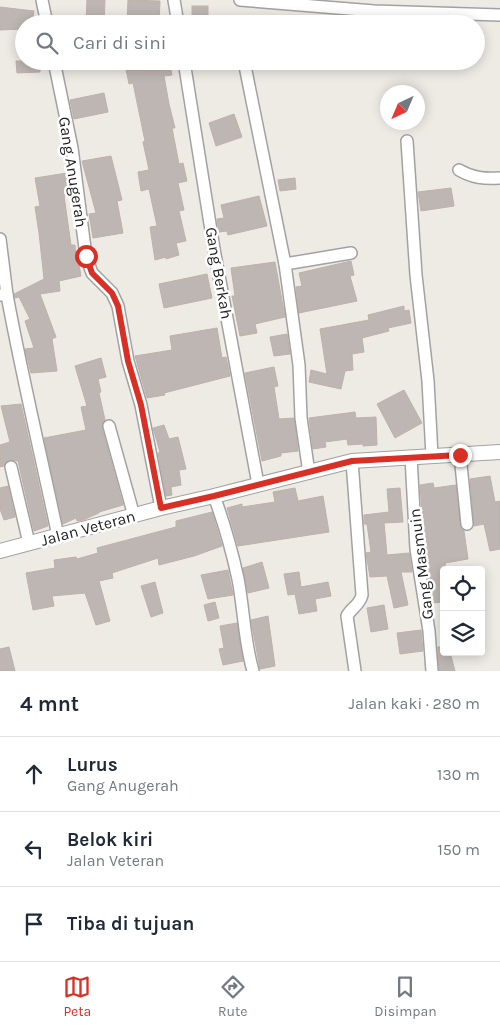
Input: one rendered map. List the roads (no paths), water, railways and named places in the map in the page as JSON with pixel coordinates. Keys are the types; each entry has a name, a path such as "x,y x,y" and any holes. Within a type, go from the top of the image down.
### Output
{"street":[{"path":"42,0 45,15"},
{"path":"174,0 176,15"},
{"path":"240,0 374,11 500,15"},
{"name":"Gang Anugerah","path":"56,70 72,148 86,256 92,273 112,293 118,306 128,361 141,405 161,508"},
{"name":"Gang Berkah","path":"185,70 214,249 258,484"},
{"path":"246,70 285,264 300,365 301,418 309,472"},
{"path":"407,141 416,275 428,381 432,456"},
{"path":"459,170 481,179 500,178"},
{"path":"0,239 4,295 38,439 58,536"},
{"path":"285,264 351,253"},
{"path":"108,426 134,516"},
{"name":"Jalan Veteran","path":"0,551 161,508 352,461 500,452"},
{"path":"460,455 467,524"},
{"name":"Gang Masmuin","path":"411,457 416,549 432,671"},
{"path":"352,461 362,595 361,600 350,611 348,616 354,671"},
{"path":"10,467 29,543"},
{"path":"214,496 222,518 238,580 247,650 253,671"}]}
